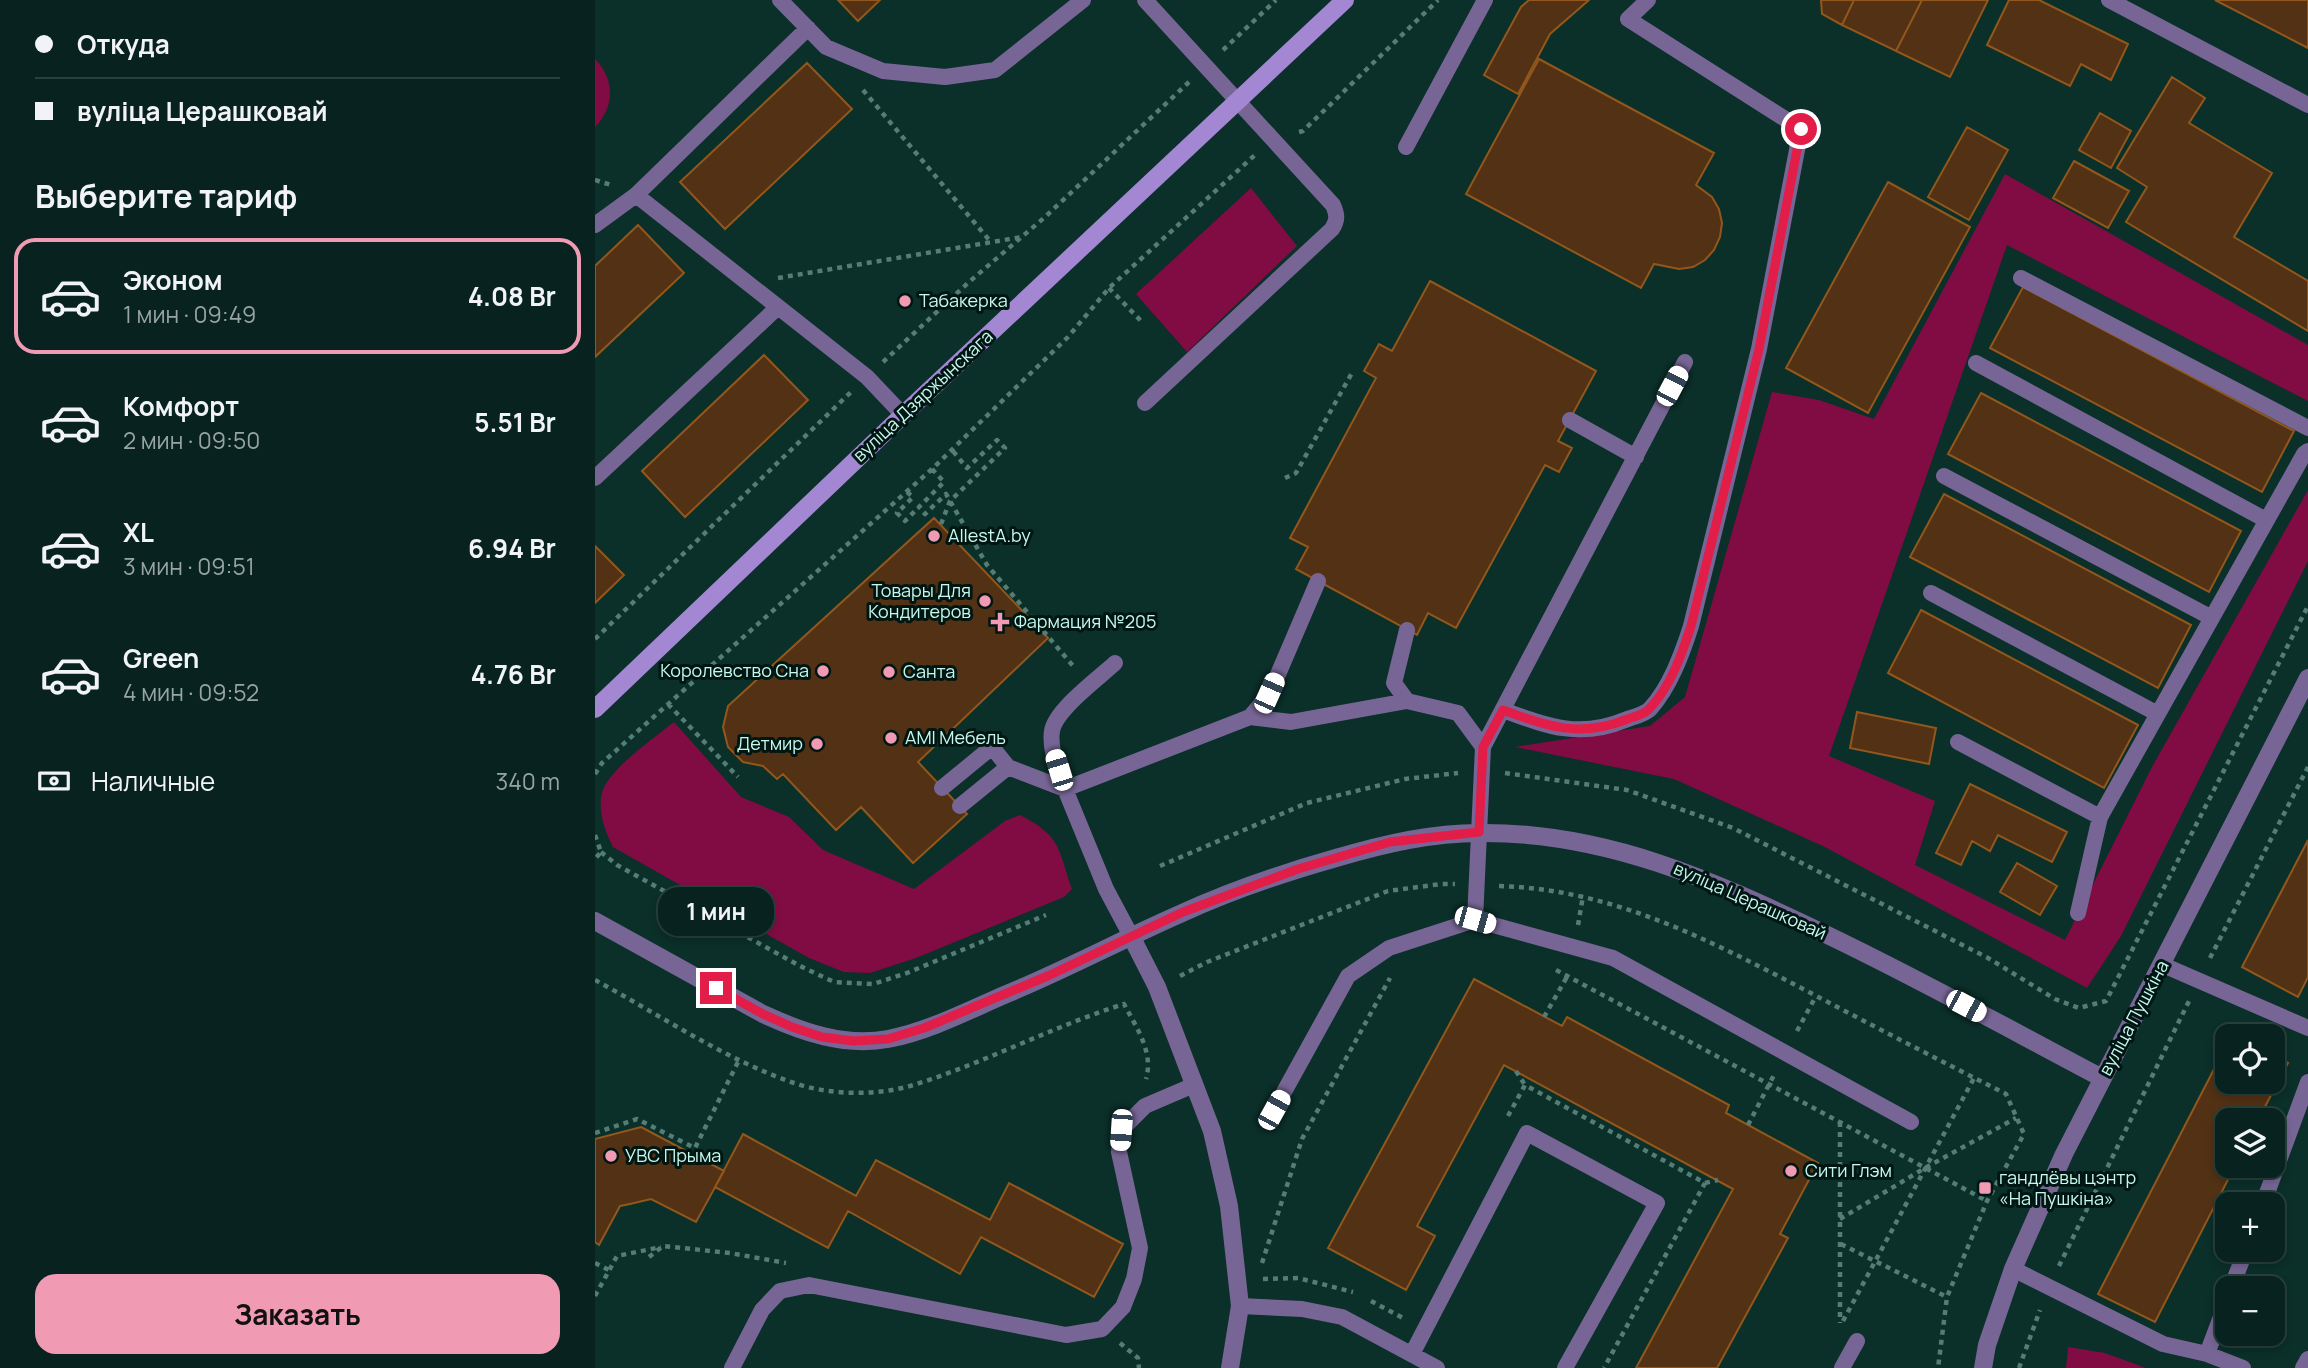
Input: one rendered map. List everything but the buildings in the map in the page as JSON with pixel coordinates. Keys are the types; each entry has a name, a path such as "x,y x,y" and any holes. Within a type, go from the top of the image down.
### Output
{"main road":[{"name":"вуліца Дзяржынскага","path":"595,709 1345,0"}],"street":[{"name":"вуліца Пушкіна","path":"1983,1368 1987,1345 2013,1269 2064,1154 2308,678"},
{"name":"вуліца Церашковай","path":"595,921 763,1014 792,1027 822,1037 853,1041 888,1039 924,1028 1056,973 1212,900 1298,869 1390,842 1479,832 1538,834 1661,863 1745,895 1877,959 2102,1079"},
{"path":"1131,936 1157,987 1212,1131 1229,1206 1241,1306 1230,1368"}],"lane":[{"path":"780,0 826,47 883,71 945,77 995,70 1083,0"},
{"path":"1145,0 1333,205 1336,213 1336,222 1332,229 1145,403"},
{"path":"1406,147 1485,0"},
{"path":"1503,710 1552,728 1578,731 1618,723 1648,711 1679,663 1691,626 1759,349 1801,129 1628,19 1649,0"},
{"path":"2109,0 2308,105"},
{"path":"596,223 634,197 808,28"},
{"path":"634,197 867,377 903,415"},
{"path":"2021,278 2308,428"},
{"path":"595,478 778,307"},
{"path":"1475,920 1483,747 1685,362"},
{"path":"1976,363 2266,520"},
{"path":"1570,420 1636,457"},
{"path":"2078,913 2100,817 2266,520 2308,451"},
{"path":"1944,476 2212,618"},
{"path":"1250,717 1269,693 1318,581"},
{"path":"1931,593 2158,714"},
{"path":"1407,630 1394,683 1407,701"},
{"path":"1115,663 1061,713 1052,729 1052,750 1106,889 1131,936"},
{"path":"942,788 992,747 1008,767 1065,789 1250,717 1291,722 1407,701 1458,713 1483,747"},
{"path":"1958,742 2100,817"},
{"path":"960,806 1008,767"},
{"path":"1274,1110 1348,976 1389,948 1475,920 1613,958 1911,1122"},
{"path":"2163,965 2308,1028"},
{"path":"2267,1192 2308,1082"},
{"path":"732,1368 762,1310 781,1291 809,1286 1066,1335 1102,1329 1123,1307 1134,1279 1140,1248 1119,1152 1121,1130 1145,1106 1195,1085"},
{"path":"1412,1354 1527,1133 1657,1203 1565,1368"},
{"path":"2013,1269 2164,1344 2207,1354 2243,1368"},
{"path":"1241,1306 1302,1309 1342,1317 1437,1368"},
{"path":"2207,1354 2215,1333"},
{"path":"1842,1368 1857,1341"},
{"path":"2303,1368 2308,1359"}],"path":[{"path":"595,639 968,282 1023,236 1276,0"},
{"path":"595,774 602,763 932,469 1069,337 1109,288 1272,139 1303,131 1438,0"},
{"path":"861,88 991,242"},
{"path":"595,180 634,197"},
{"path":"748,283 1023,236"},
{"path":"1109,288 1143,323"},
{"path":"1285,478 1296,473 1353,372"},
{"path":"941,524 950,501 1005,448 997,440 967,467 952,450"},
{"path":"907,492 913,497 897,513 905,522 944,482 932,469"},
{"path":"919,507 925,514 946,494 987,565 1090,686"},
{"path":"2055,999 2079,1008 2106,1001 2308,606"},
{"path":"669,704 738,777"},
{"path":"2019,1368 2049,1286 2199,980 2308,766"},
{"path":"595,835 601,852 629,872 834,982 873,984 907,973 1047,915"},
{"path":"595,859 601,852"},
{"path":"1579,922 1583,896"},
{"path":"1548,966 1987,1202"},
{"path":"1261,1266 1302,1139 1390,977"},
{"path":"1801,1025 1816,996"},
{"path":"1124,1004 1148,1056 1150,1065 1145,1082"},
{"path":"595,1133 638,1119 695,1148 739,1060"},
{"path":"1516,1071 1525,1085 1705,1183 1718,1180"},
{"path":"1840,1121 1840,1327 1974,1078"},
{"path":"1505,1122 1525,1085"},
{"path":"1938,1368 1947,1297 1987,1202 2024,1134 2005,1094"},
{"path":"1840,1219 1925,1168 2017,1118"},
{"path":"1604,1368 1705,1183"},
{"path":"1840,1244 1947,1297"},
{"path":"649,1257 663,1246"},
{"path":"595,1296 617,1256 663,1246 730,1253 796,1265"},
{"path":"595,1263 609,1270"},
{"path":"1257,1279 1298,1278 1350,1291 1412,1322"}],"shaded area":[{"path":"595,59 606,75 610,93 606,111 595,127"},
{"path":"2005,174 2308,345 2308,401 2007,245 1829,756 1935,801 1915,865 2065,940 2152,767 2308,490 2308,561 2121,936 2087,988 1825,847 1674,779 1515,747 1650,726 1685,697 1772,392 1819,400 1874,419"},
{"path":"1251,188 1297,246 1187,352 1136,294"},
{"path":"674,722 741,797 789,817 823,850 914,889 1005,821 1020,815 1043,830 1056,844 1072,889 1064,897 916,958 870,973 844,972 809,958 613,847 604,825 601,808 605,785 627,759"},
{"path":"2068,1347 2105,1353 2146,1368 2066,1368"}],"place":[{"name":"Табакерка","path":"905,301"},
{"name":"AllestA.by","path":"934,536"},
{"name":"Товары Для Кондитеров","path":"985,601"},
{"name":"Фармация №205","path":"1000,622"},
{"name":"Королевство Сна","path":"823,671"},
{"name":"Санта","path":"889,672"},
{"name":"AMI Мебель","path":"891,738"},
{"name":"Детмир","path":"817,744"},
{"name":"УВС Прыма","path":"611,1156"},
{"name":"Сити Глэм","path":"1791,1171"},
{"name":"гандлёвы цэнтр «На Пушкіна»","path":"1985,1188"}],"route":[{"path":"716,988 763,1014 822,1037 853,1041 888,1039 924,1028 1069,967 1183,912 1298,869 1390,842 1479,832 1483,747 1503,710 1552,728 1578,731 1618,723 1648,711 1679,663 1691,626 1759,349 1801,129"}]}
